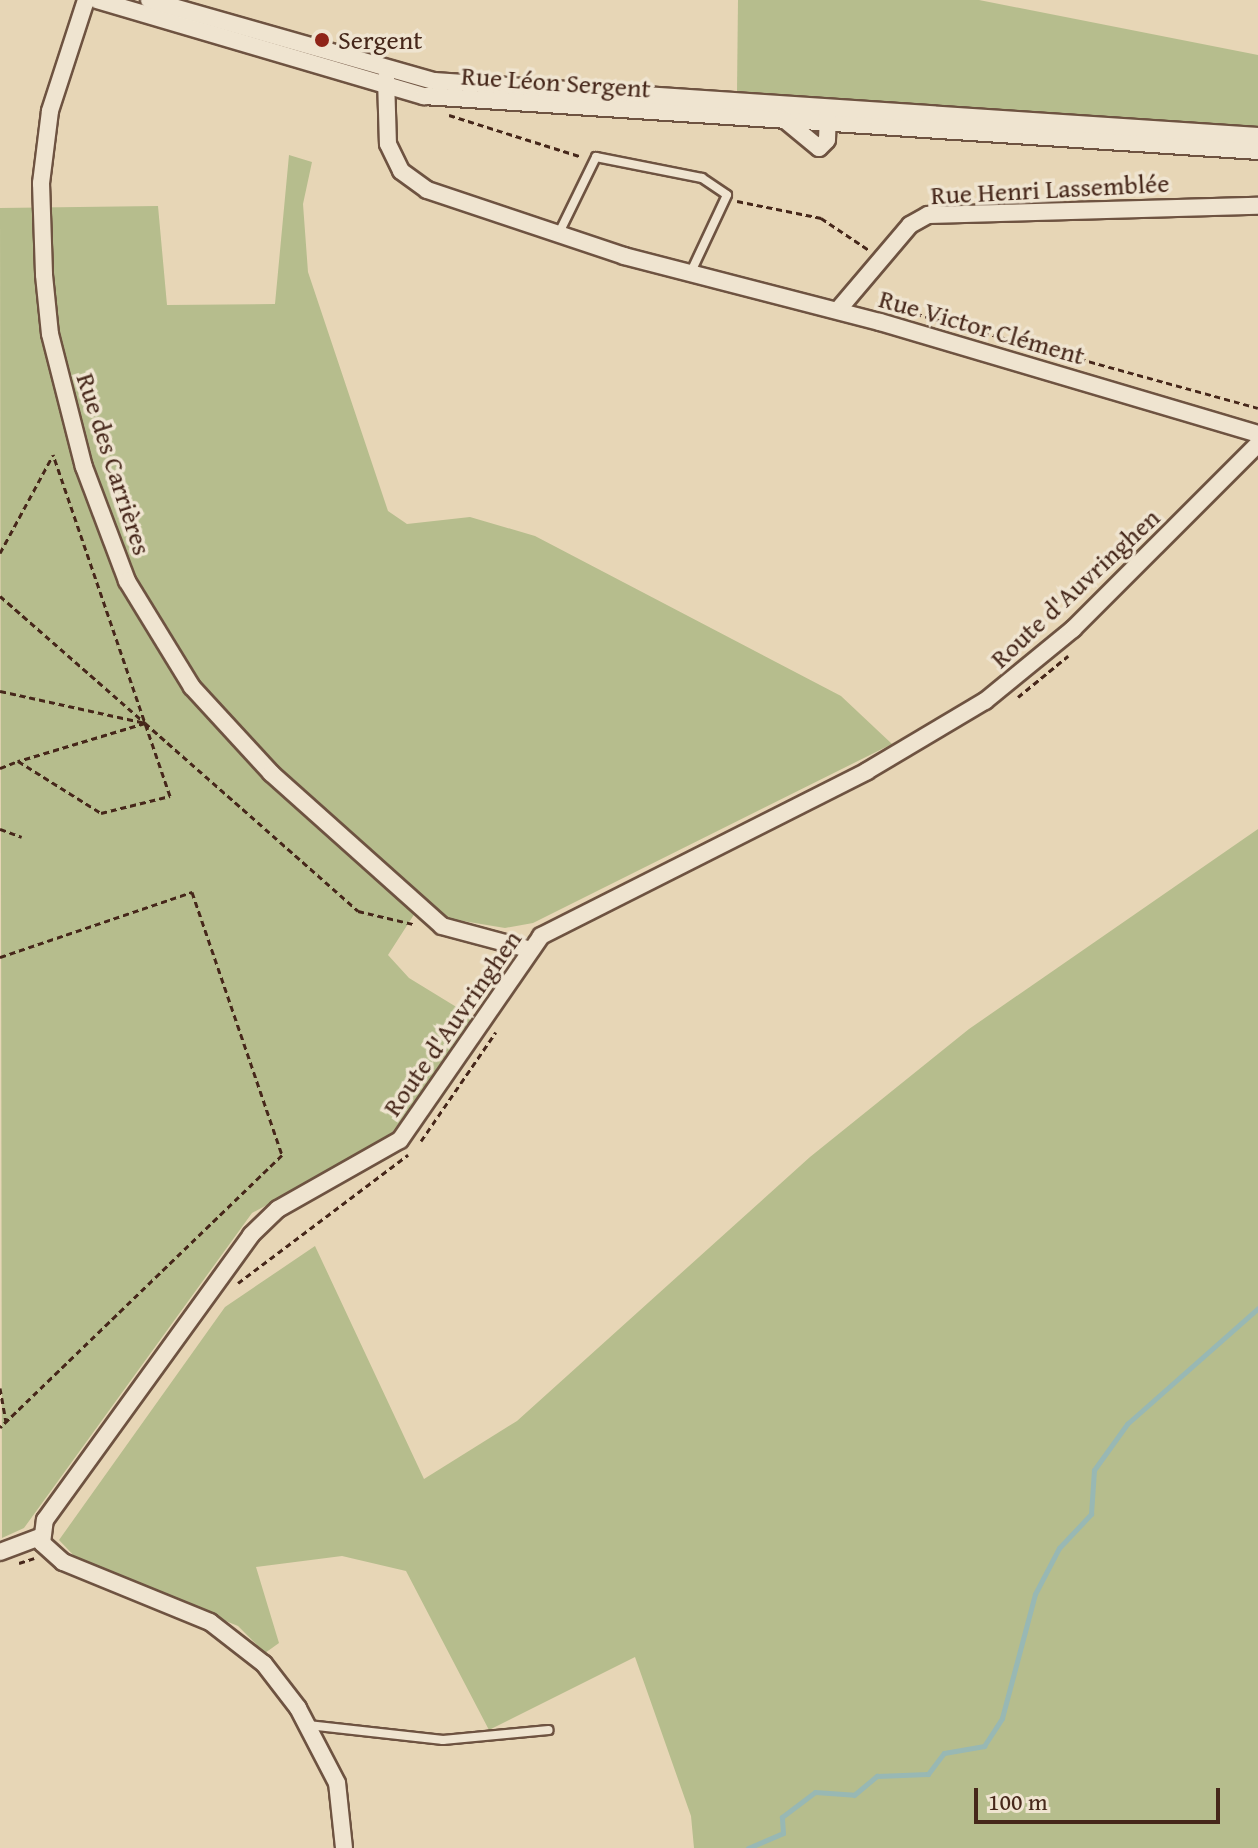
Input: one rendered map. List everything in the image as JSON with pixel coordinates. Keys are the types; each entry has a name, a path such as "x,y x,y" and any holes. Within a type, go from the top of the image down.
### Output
{"street":[{"name":"Rue des Carrières","path":"86,0 50,111 41,183 44,275 50,334 82,460 127,581 192,687 271,773 433,920 528,949"},
{"name":"Rue Léon Sergent","path":"97,0 386,81 785,120 828,116 1258,136"},
{"name":"Rue Léon Sergent","path":"149,0 386,81 1258,151"},
{"name":"Rue Victor Clément","path":"386,81 384,132 407,177 558,235 689,275 838,310 1258,434"},
{"path":"785,120 816,148 826,144 828,116"},
{"name":"Rue Henri Lassemblée","path":"838,310 878,259 910,225 935,214 1258,206"},
{"name":"Route d'Auvringhen","path":"40,1537 50,1511 251,1235 278,1209 400,1140 528,949 569,917 860,775 985,701 1073,629 1258,444"},
{"path":"0,1552 40,1537 48,1551 90,1578 230,1634 264,1664 308,1725 340,1792 344,1848"}],"lane":[{"path":"558,235 593,160 607,156 702,178 727,195 689,275"},
{"path":"308,1725 443,1740 549,1730"}],"path":[{"path":"447,114 593,160"},
{"path":"727,195 831,221 878,259"},
{"path":"871,303 1258,408"},
{"path":"0,553 53,455 170,796 101,813 18,761"},
{"path":"0,596 358,911 429,927"},
{"path":"1008,704 1075,650"},
{"path":"0,691 145,723"},
{"path":"0,768 145,723"},
{"path":"0,829 22,837"},
{"path":"0,957 192,892 282,1155 0,1427"},
{"path":"235,1286 406,1157 501,1024"},
{"path":"0,1388 6,1422"}],"green space":[{"path":"738,0 979,0 1258,55 1258,128 737,91"},
{"path":"289,155 312,162 303,204 308,272 388,511 407,524 470,517 535,536 841,696 892,744 533,923 505,928 415,913 388,955 409,978 476,1019 387,1139 252,1213 24,1528 2,1538 0,208 158,206 167,305 275,304"},
{"path":"1258,829 1258,1848 694,1848 691,1816 635,1657 489,1730 406,1571 342,1556 256,1567 279,1643 265,1653 238,1626 79,1561 59,1540 225,1307 315,1246 424,1479 517,1421 810,1157 969,1029"}],"waterway":[{"path":"748,1848 783,1833 782,1817 815,1792 854,1795 877,1776 928,1774 944,1753 984,1746 1002,1718 1035,1594 1059,1548 1091,1514 1094,1470 1127,1424 1258,1308"}],"place":[{"name":"Sergent","path":"322,40"}]}
